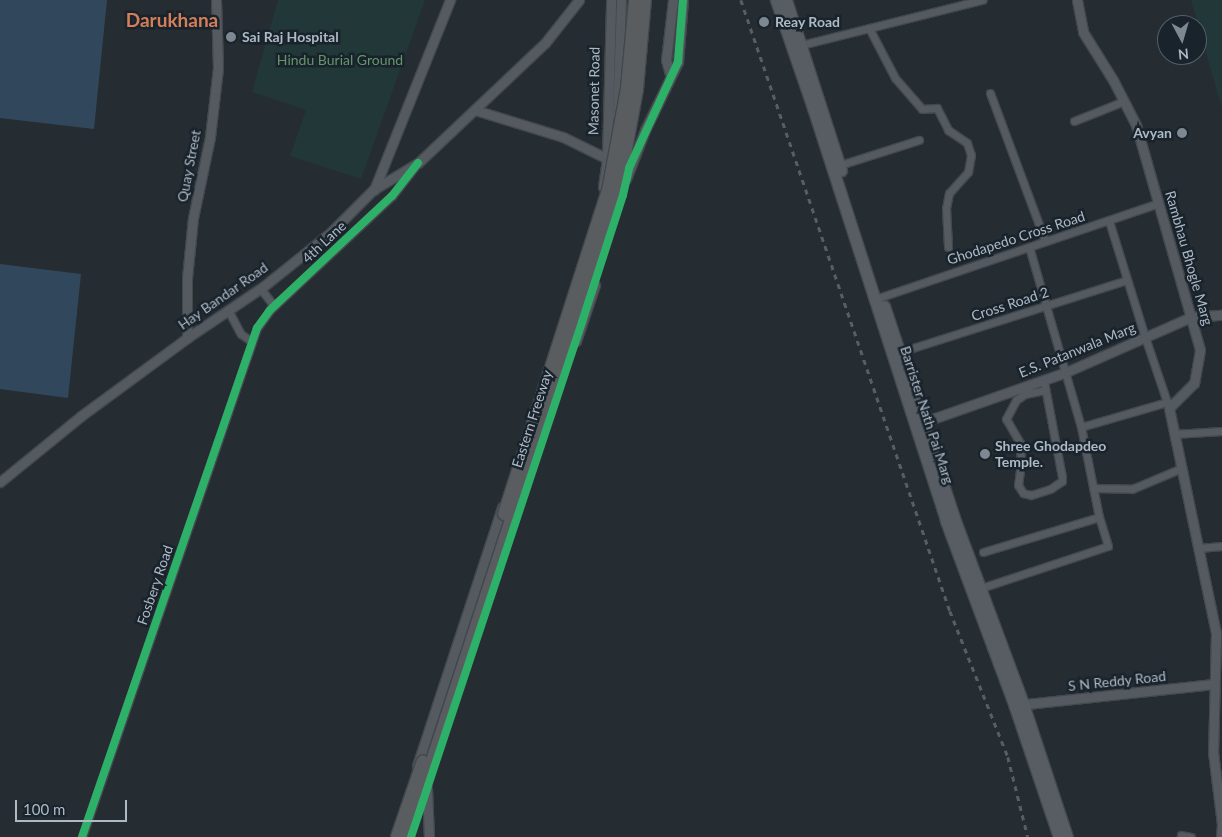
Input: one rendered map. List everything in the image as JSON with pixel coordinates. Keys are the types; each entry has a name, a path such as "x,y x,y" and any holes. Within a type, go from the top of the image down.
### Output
{"highway":[{"name":"Eastern Freeway","path":"395,837 560,345 608,191 627,88 635,0"},
{"name":"Eastern Freeway","path":"407,837 618,193 637,89 645,0"}],"main road":[{"name":"Barrister Nath Pai Marg","path":"776,0 919,423 954,518 976,590 1067,837"},
{"name":"Barrister Nath Pai Marg","path":"786,0 881,296 884,318 900,352 919,423"},
{"name":"Barrister Nath Pai Marg","path":"1018,705 1059,837"}],"street":[{"name":"Quay Street","path":"187,338 187,278 192,227 210,137 218,68 216,0"},
{"path":"374,190 450,0"},
{"name":"4th Lane","path":"251,341 257,328 274,306 392,196 418,163 545,43 579,0"},
{"name":"Masonet Road","path":"395,837 603,188 606,158 611,0"},
{"path":"621,0 617,120 629,168"},
{"path":"670,74 666,60 673,0"},
{"path":"411,837 585,314 623,195 629,168 670,74 678,62 683,0"},
{"path":"800,45 980,0"},
{"name":"Rambhau Bhogle Marg","path":"1077,0 1083,32 1136,125 1160,203 1200,350 1194,383 1168,405"},
{"path":"869,28 895,78 922,109 937,108 948,130 967,143 971,155 968,172 949,193 946,208 948,247"},
{"path":"990,93 1046,241"},
{"path":"1074,121 1124,101"},
{"path":"475,110 563,137 629,168"},
{"path":"840,165 919,140"},
{"name":"4th Lane","path":"374,190 418,163"},
{"name":"Hay Bandar Road","path":"0,482 81,416 187,338 260,288 329,234 374,190"},
{"name":"Ghodapedo Cross Road","path":"881,296 1160,203"},
{"path":"1109,221 1168,405 1219,633 1214,684 1218,720 1214,752 1222,824 1221,837"},
{"path":"976,590 1108,546 1099,517 1081,427 1029,247"},
{"name":"Cross Road 2","path":"900,352 1127,280"},
{"path":"260,288 274,306"},
{"path":"228,310 241,334 251,341"},
{"name":"E.S. Patanwala Marg","path":"919,423 1044,385 1064,373 1191,317 1222,315"},
{"name":"Fosbery Road","path":"82,837 251,341"},
{"path":"1044,385 1062,482 1050,489 1031,495 1023,493 1018,485 1021,463 1020,443 1006,419 1016,400 1044,385"},
{"path":"1081,427 1168,405"},
{"path":"1174,434 1222,431"},
{"path":"1094,488 1132,489 1182,468"},
{"path":"983,552 1099,517"},
{"path":"1199,548 1222,546"},
{"name":"S N Reddy Road","path":"1018,705 1214,684"},
{"path":"412,782 426,788"},
{"path":"426,788 429,837"},
{"path":"1181,835 1191,837"}],"green space":[{"name":"Hindu Burial Ground","path":"278,0 425,0 361,179 290,156 306,110 252,92"},
{"path":"1191,0 1222,0 1222,109 1207,56 1207,15 1195,15"}],"water":[{"path":"0,0 107,0 94,129 0,118"},
{"path":"0,264 81,274 68,398 0,389"}],"railway":[{"path":"741,0 950,611 1008,757 1028,837"}],"cycle path":[{"path":"411,837 582,322 623,195 629,168 678,62 683,0"},
{"path":"82,837 257,328 270,310 392,196 418,163"}],"place":[{"name":"Reay Road","path":"764,22"},
{"name":"Sai Raj Hospital","path":"231,37"},
{"name":"Avyan","path":"1182,133"},
{"name":"Shree Ghodapdeo Temple.","path":"985,454"}],"district":[{"name":"Darukhana","path":"172,20"}]}
